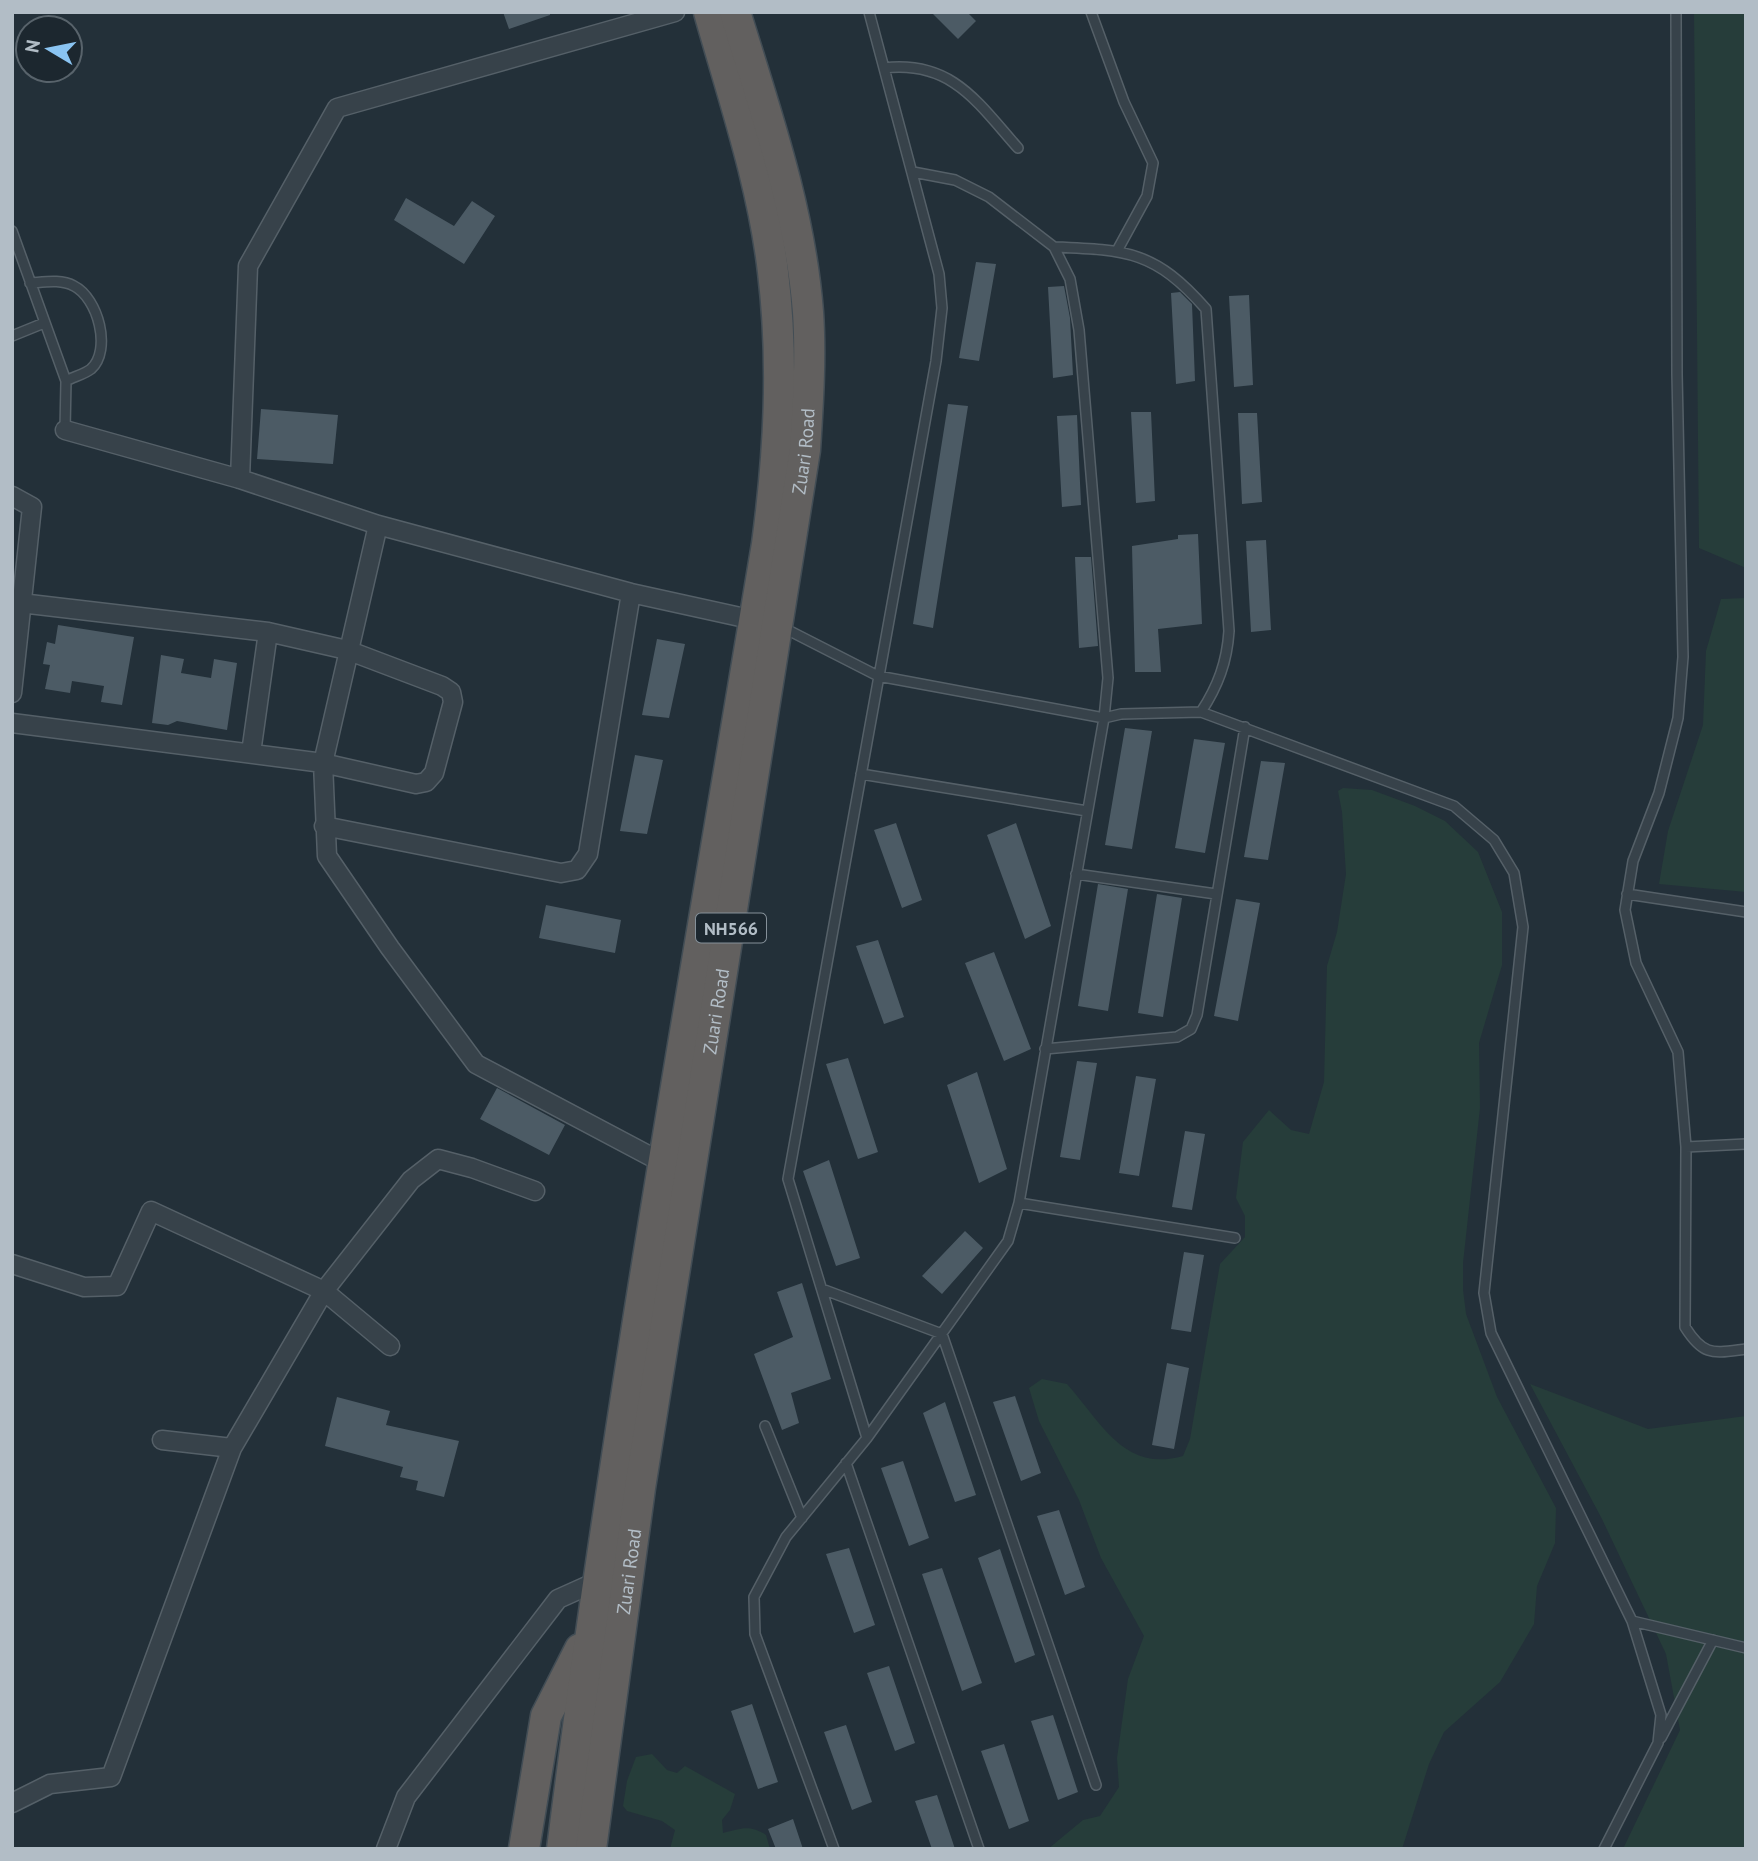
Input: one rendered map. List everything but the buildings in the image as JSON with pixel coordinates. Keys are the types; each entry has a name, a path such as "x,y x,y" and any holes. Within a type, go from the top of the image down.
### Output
{"highway":[{"name":"Zuari Road","path":"562,1849 605,1630 767,623 779,452 780,372 775,296 758,188 709,12"},
{"name":"Zuari Road","path":"591,1849 605,1630 598,1581 663,1163 767,623 806,450 808,312 797,234 779,157 735,12"},
{"path":"524,1849 546,1716 605,1630 629,1667 608,1849"}],"street":[{"path":"240,479 248,266 337,108 675,12"},
{"path":"65,430 240,479 378,525 631,593 767,623"},
{"path":"12,496 32,508 17,603 12,693"},
{"path":"378,525 323,763 327,856 390,948 476,1064 663,1163"},
{"path":"324,826 562,873 578,870 588,854 631,593"},
{"path":"12,723 323,763 416,784 426,782 434,773 453,702 451,692 442,686 347,650 268,632 17,603"},
{"path":"251,753 268,632"},
{"path":"12,1803 50,1784 111,1777 232,1448 324,1291 411,1180 438,1159 472,1168 535,1191"},
{"path":"12,1264 83,1287 117,1286 151,1210 324,1291 390,1346"},
{"path":"162,1440 232,1448"},
{"path":"386,1849 406,1797 558,1599 598,1581"}],"lane":[{"path":"867,1438 788,1179 936,361 942,308 939,274 869,12"},
{"path":"1091,12 1124,102 1153,163 1147,196 1118,249"},
{"path":"1676,12 1677,374 1683,657 1678,718 1659,793 1633,861 1625,910 1636,963 1678,1052 1686,1147 1685,1327 1697,1345 1712,1353 1746,1349"},
{"path":"884,68 930,69 966,88 1018,148"},
{"path":"834,1849 755,1634 754,1597 786,1536 867,1438 1008,1241 1018,1203 1104,718 1108,678 1079,330 1070,279 1055,247 989,197 955,180 913,172"},
{"path":"12,231 66,381 65,430"},
{"path":"1055,247 1118,249 1156,264 1185,284 1206,309 1230,631 1228,657 1216,690 1202,712"},
{"path":"30,283 57,282 74,285 85,295 98,323 103,347 91,369 66,381"},
{"path":"12,337 44,323"},
{"path":"767,623 878,676 1104,718 1121,714 1202,712 1454,806 1494,840 1514,873 1523,927 1484,1293 1491,1333 1632,1621 1661,1715 1658,1743"},
{"path":"1045,1049 1177,1037 1191,1029 1197,1015 1245,727"},
{"path":"860,774 1087,811"},
{"path":"1076,874 1216,894"},
{"path":"1628,894 1746,912"},
{"path":"1686,1147 1746,1144"},
{"path":"1018,1203 1235,1238"},
{"path":"822,1289 942,1334"},
{"path":"942,1334 1096,1785"},
{"path":"765,1426 802,1518"},
{"path":"846,1463 979,1849"},
{"path":"1632,1621 1746,1648"},
{"path":"1604,1849 1713,1640"}],"green space":[{"path":"1694,12 1746,12 1746,568 1699,548"},
{"path":"1746,598 1746,892 1659,884 1668,831 1703,725 1706,651 1721,599"},
{"path":"1343,788 1372,790 1445,821 1478,852 1502,912 1502,965 1479,1043 1480,1108 1463,1263 1463,1290 1466,1314 1497,1397 1556,1508 1555,1543 1537,1586 1534,1624 1500,1682 1444,1732 1429,1764 1402,1849 1048,1849 1083,1820 1100,1816 1119,1787 1117,1758 1128,1679 1144,1636 1101,1558 1079,1500 1039,1421 1029,1388 1042,1379 1067,1384 1103,1428 1129,1451 1162,1459 1183,1456 1190,1439 1220,1264 1245,1237 1245,1216 1236,1198 1243,1142 1269,1110 1291,1130 1309,1134 1324,1082 1327,966 1337,932 1346,874 1338,791"},
{"path":"1530,1384 1648,1429 1746,1416 1746,1849 1623,1849 1680,1730 1666,1654 1602,1519"},
{"path":"652,1754 667,1770 677,1773 685,1766 735,1794 730,1810 722,1820 723,1833 745,1828 755,1829 766,1835 770,1849 670,1849 675,1830 662,1821 627,1811 623,1806 627,1781 636,1757"}]}
